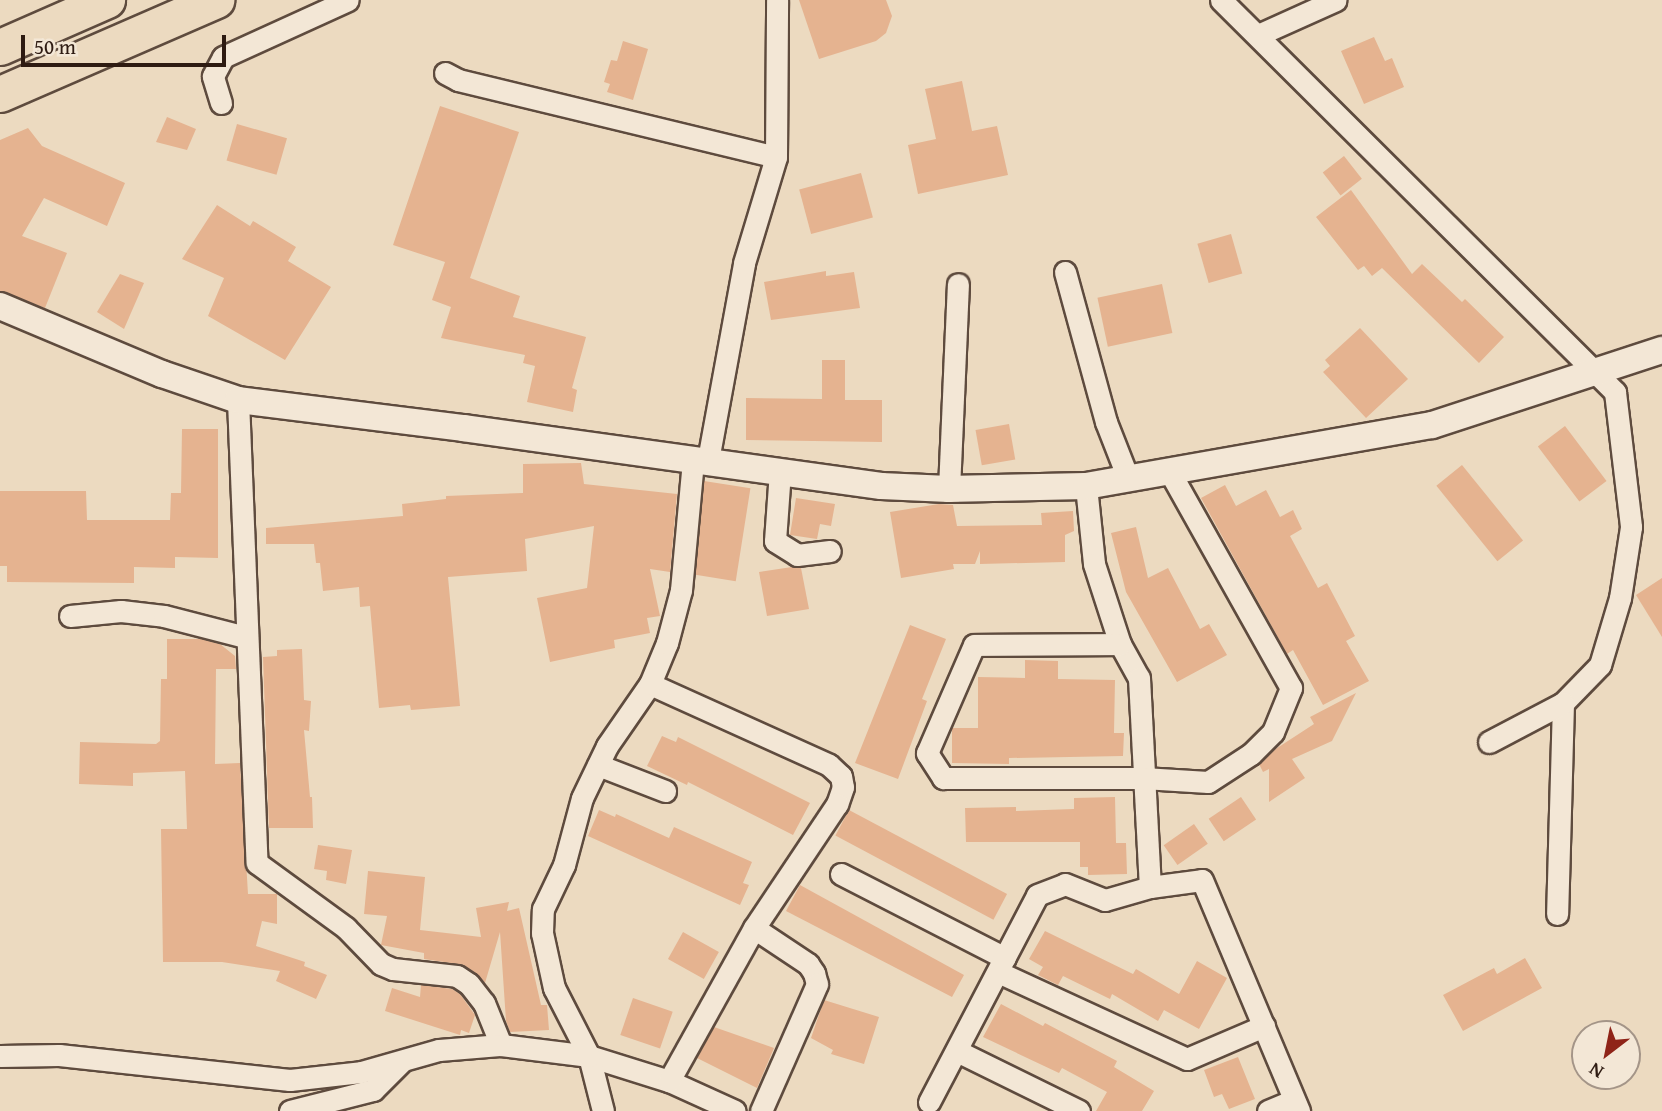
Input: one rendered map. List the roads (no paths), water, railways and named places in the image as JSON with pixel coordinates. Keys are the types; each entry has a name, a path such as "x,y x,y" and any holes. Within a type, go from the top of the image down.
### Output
{"highway":[{"path":"0,47 64,9 107,0"},
{"path":"0,94 216,0"}],"street":[{"path":"221,103 213,76 223,57 348,0"},
{"path":"603,1111 589,1056 554,988 544,945 545,899 564,865 582,798 607,746 650,684 667,643 681,590 700,460 744,262 776,157 777,0"},
{"path":"1221,0 1615,392 1631,527 1620,598 1600,665 1563,703 1489,742"},
{"path":"1258,35 1336,0"},
{"path":"444,74 458,80 776,157"},
{"path":"1065,272 1106,422 1128,478"},
{"path":"949,489 958,284"},
{"path":"0,306 162,374 238,401 463,428 881,486 949,489 1086,486 1432,425 1595,370 1662,351"},
{"path":"238,401 245,637 257,863 346,928 381,964 393,969 457,976 469,984 484,1003 501,1045"},
{"path":"780,471 775,541 797,555 830,551"},
{"path":"1121,644 974,645 927,754 943,778 1143,778 1208,782 1251,754 1273,732 1288,701 1290,688 1169,471"},
{"path":"1086,486 1094,564 1121,644 1139,678 1144,733 1143,778 1150,887"},
{"path":"70,616 132,612 164,616 245,637"},
{"path":"650,684 829,765 841,776 843,787 837,804 754,928 669,1081"},
{"path":"1557,914 1563,703"},
{"path":"598,765 665,790"},
{"path":"841,874 1002,965 1187,1059 1264,1026"},
{"path":"929,1102 1037,895 1065,884 1105,900 1150,887 1202,880 1297,1105 1268,1111"},
{"path":"754,928 808,964 817,984 761,1111"},
{"path":"0,1056 59,1055 290,1080 361,1072 401,1062 416,1054 439,1050 501,1045 589,1056 669,1081 735,1111"},
{"path":"957,1051 1079,1111"},
{"path":"290,1111 373,1090 401,1062"}]}
